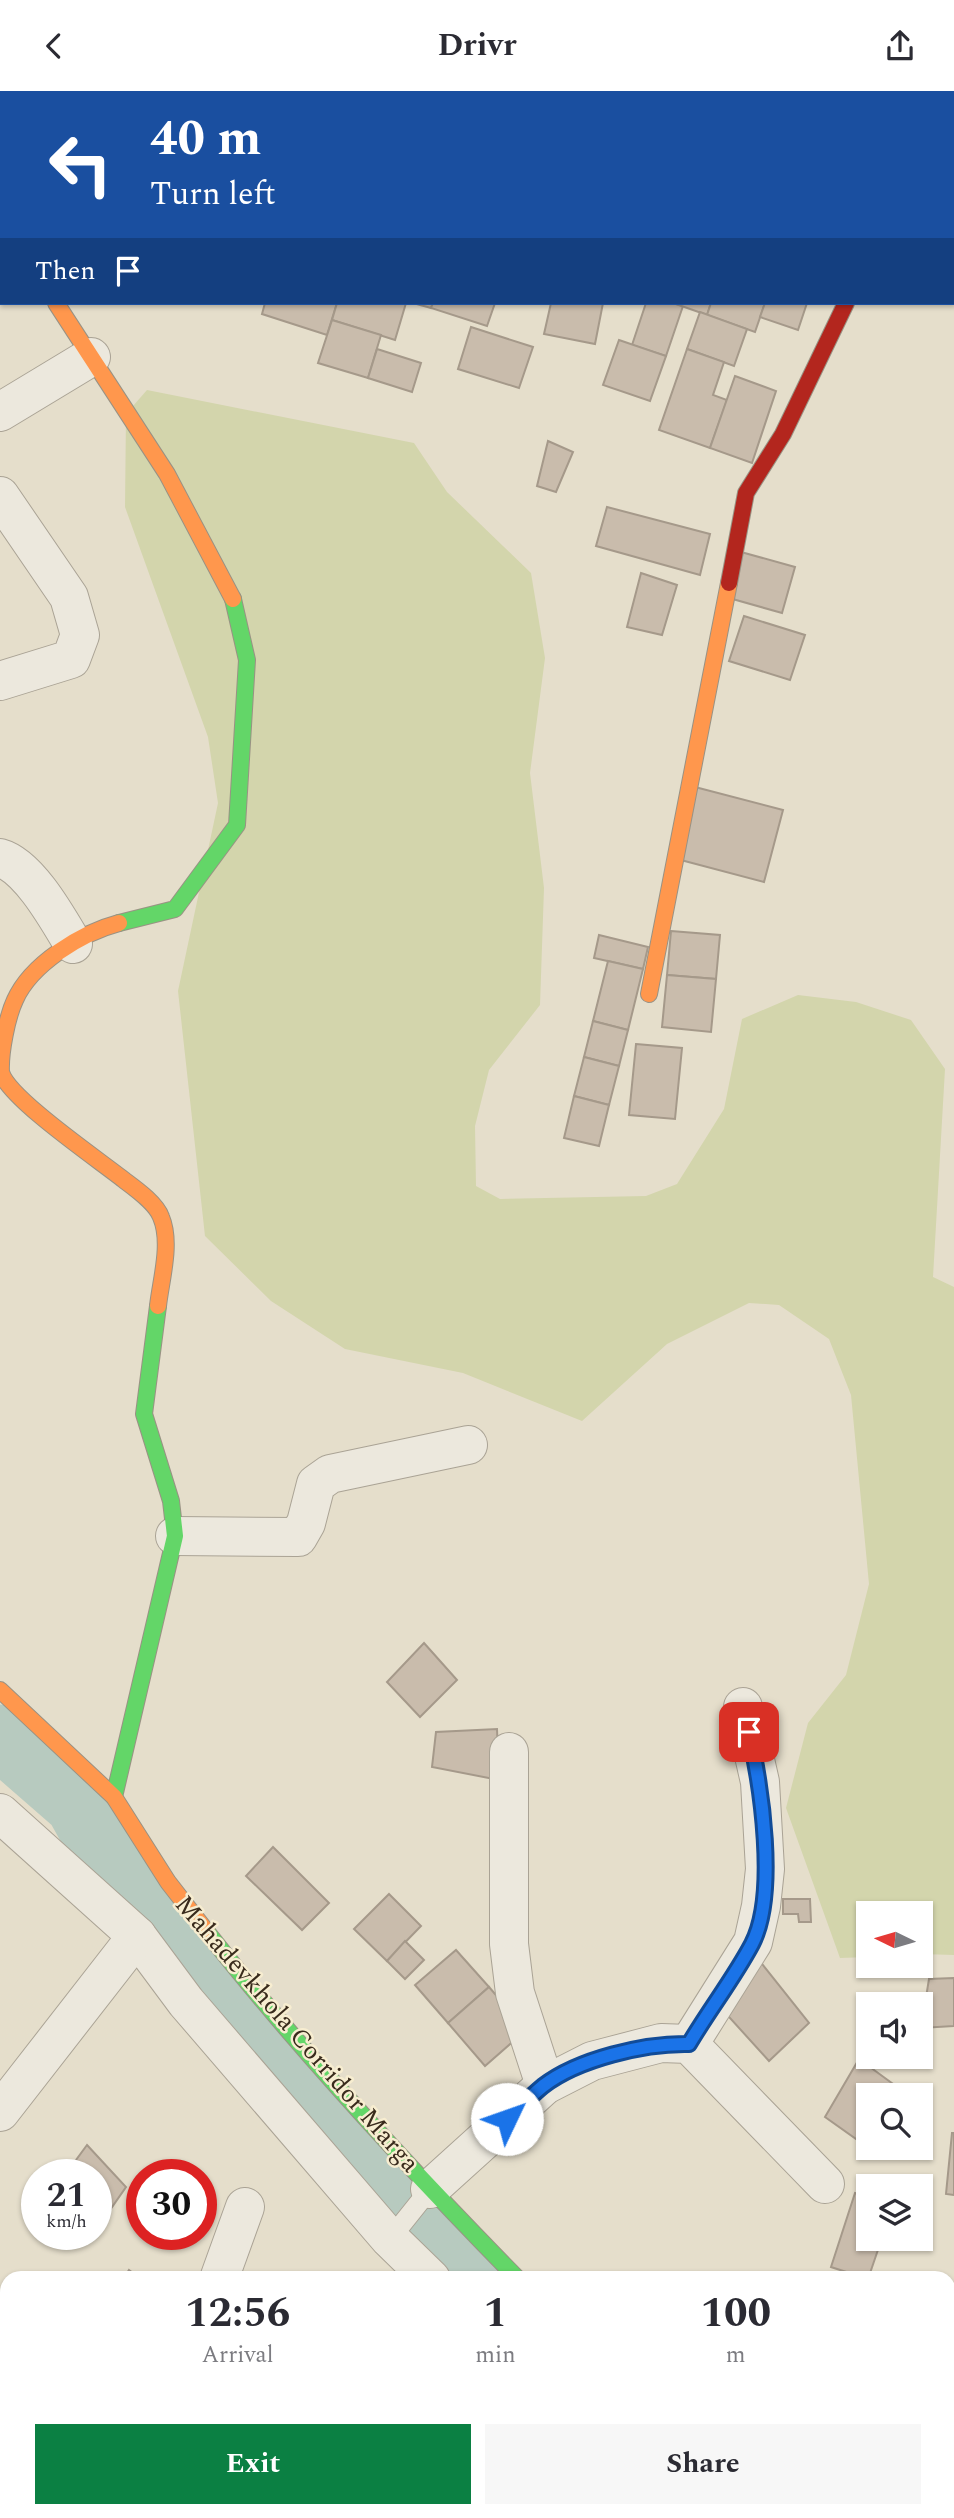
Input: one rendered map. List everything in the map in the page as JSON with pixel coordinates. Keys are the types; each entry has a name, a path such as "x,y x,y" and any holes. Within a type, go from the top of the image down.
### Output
{"street":[{"path":"57,305 167,474 232,593 247,660 237,825 175,909 104,927 73,944 21,986 5,1022 1,1072 17,1097 137,1190 161,1215 166,1240 144,1414 170,1501 175,1536 114,1797"},
{"path":"649,994 746,493 783,434 845,305"},
{"path":"0,412 92,358"},
{"path":"0,496 69,597 80,635 71,659 0,681"},
{"path":"0,857 9,860 47,901 73,944"},
{"path":"175,1536 298,1537 306,1523 316,1484 330,1474 468,1445"},
{"name":"Mahadevkhola Corridor Marga","path":"0,1690 114,1797 168,1882 253,1990 430,2189 510,2271"},
{"path":"689,2044 753,1942 761,1906 765,1869 760,1781 743,1707"},
{"path":"509,1752 509,1944 515,1993 545,2085"},
{"path":"0,1813 137,1936 186,2002 390,2239 424,2271"},
{"path":"0,2112 137,1936"},
{"path":"430,2189 545,2085 592,2061 661,2043 689,2044 825,2184"},
{"path":"222,2271 245,2207"}],"lane":[{"path":"390,2239 430,2189"}],"green space":[{"path":"147,390 414,443 447,492 531,573 545,658 530,773 544,888 540,1005 489,1070 475,1126 476,1186 500,1199 646,1196 677,1184 724,1109 742,1019 798,995 856,1002 911,1020 945,1069 933,1277 954,1287 954,1955 933,1954 933,1901 856,1901 856,1957 840,1958 786,1808 808,1723 846,1675 869,1584 851,1395 829,1339 779,1305 749,1303 667,1344 582,1421 463,1373 345,1349 271,1301 205,1236 178,991 218,803 208,737 125,507 126,414"}],"building":[{"path":"264,305 336,305 327,335 262,314"},
{"path":"336,305 405,305 395,340 332,320"},
{"path":"432,305 494,305 487,326 431,308"},
{"path":"551,305 603,305 595,344 544,334"},
{"path":"645,305 683,306 666,356 632,345"},
{"path":"679,305 710,305 707,315"},
{"path":"710,305 764,305 755,332 707,315"},
{"path":"764,305 806,305 798,330 760,317"},
{"path":"700,312 747,329 734,366 687,349"},
{"path":"332,320 381,335 368,378 318,363"},
{"path":"471,327 533,347 519,388 458,369"},
{"path":"619,340 666,356 650,401 603,385"},
{"path":"377,349 421,363 412,392 368,378"},
{"path":"687,349 724,362 713,395 727,400 710,448 659,430"},
{"path":"735,376 776,391 752,463 710,448"},
{"path":"548,441 573,452 556,492 537,486"},
{"path":"607,507 710,534 700,575 596,546"},
{"path":"741,552 795,567 782,613 729,598"},
{"path":"641,573 677,585 662,635 627,627"},
{"path":"744,616 805,635 790,680 729,661"},
{"path":"695,787 783,810 764,882 677,859"},
{"path":"671,931 720,935 716,979 667,975"},
{"path":"599,935 648,947 643,969 594,958"},
{"path":"608,961 643,969 628,1030 593,1021"},
{"path":"667,975 716,979 711,1032 662,1027"},
{"path":"593,1021 628,1030 619,1066 584,1057"},
{"path":"636,1044 682,1048 675,1119 629,1115"},
{"path":"584,1057 619,1066 609,1105 574,1096"},
{"path":"574,1096 609,1105 599,1146 564,1138"},
{"path":"424,1643 457,1680 420,1717 387,1682"},
{"path":"497,1729 499,1780 432,1767 436,1732"},
{"path":"273,1847 329,1903 302,1930 246,1876"},
{"path":"389,1894 421,1926 387,1961 354,1929"},
{"path":"783,1899 810,1899 811,1922 799,1922 798,1914 783,1914"},
{"path":"405,1941 424,1960 405,1979 387,1961"},
{"path":"456,1950 489,1987 448,2023 415,1985"},
{"path":"759,1960 809,2023 769,2061 720,2007"},
{"path":"954,1978 954,2026 933,2027 933,1992 927,1992 929,1979"},
{"path":"489,1987 526,2030 485,2066 448,2023"},
{"path":"856,2064 856,2069 873,2069 892,2083 856,2083 856,2139 825,2117"},
{"path":"954,2133 954,2195 946,2194"},
{"path":"87,2145 100,2159 77,2159"},
{"path":"112,2172 126,2187 112,2207"},
{"path":"855,2193 856,2251 878,2251 871,2271 843,2271 831,2267"}],"waterway":[{"path":"0,1737 77,1804 115,1872 211,1986 461,2271"}],"traffic: fast":[{"path":"119,923 175,909 237,825 247,660 233,599"},
{"path":"114,1797 175,1536 171,1501 144,1414 158,1306"},
{"path":"207,1932 358,2110 510,2271"}],"traffic: slow":[{"path":"57,305 167,474 233,599"},
{"path":"649,994 729,583"},
{"path":"119,923 74,942 33,974 12,1007 1,1072 7,1083 36,1112 140,1192 158,1212 166,1238 158,1306"},
{"path":"0,1690 114,1797 168,1882 207,1932"}],"traffic: jam":[{"path":"729,583 746,493 783,434 845,305"}],"route":[{"path":"507,2119 545,2085 592,2061 661,2043 689,2044 753,1942 765,1869 760,1781 749,1732"}]}
